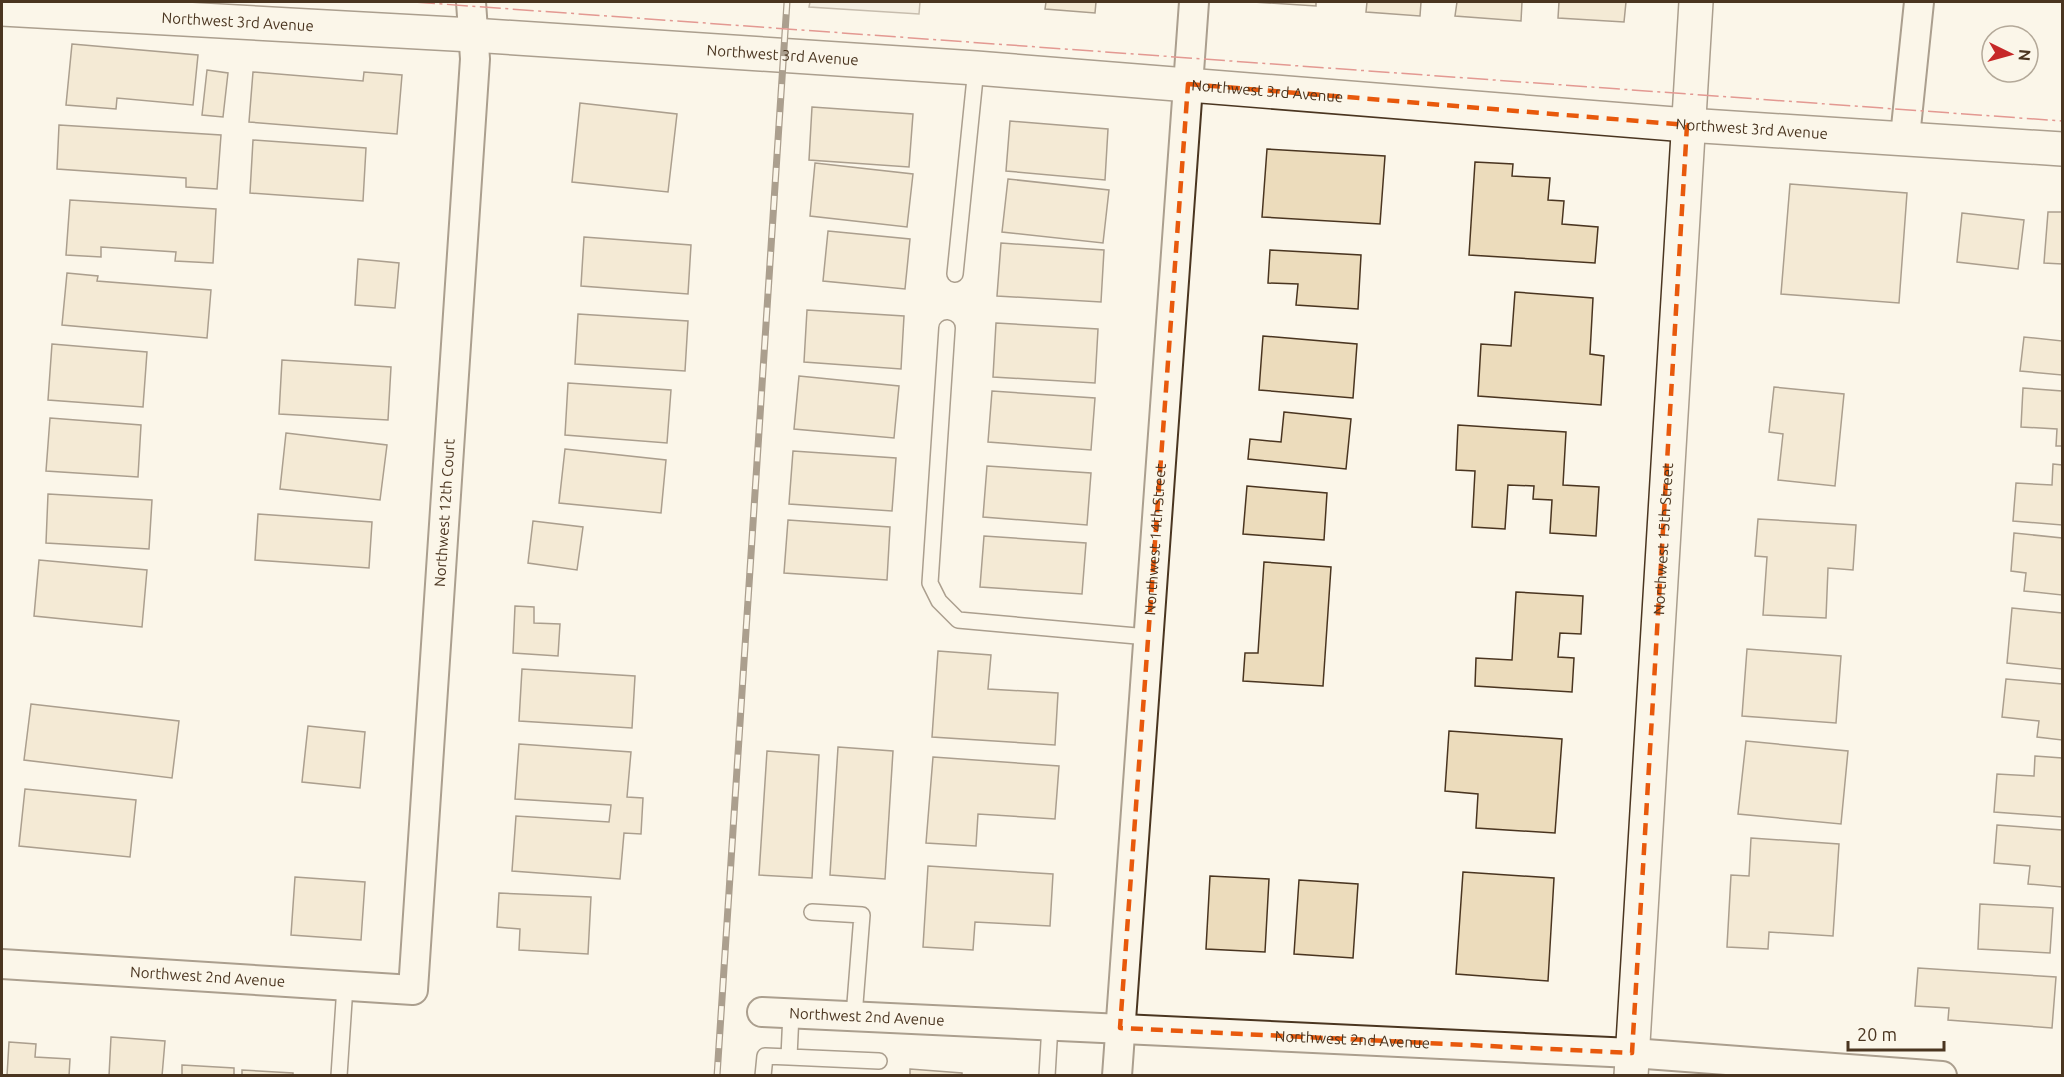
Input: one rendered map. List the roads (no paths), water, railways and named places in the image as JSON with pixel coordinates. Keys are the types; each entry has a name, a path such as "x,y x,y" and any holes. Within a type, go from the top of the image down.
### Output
{"street":[{"path":"471,2 472,35"},
{"path":"472,35 490,2"},
{"name":"Northwest 14th Street","path":"1117,1076 1194,2"},
{"name":"Northwest 15th Street","path":"1631,1064 1696,2"},
{"path":"1905,137 1919,2"},
{"name":"Northwest 3rd Avenue","path":"2,9 472,35 976,68 1688,125 1905,137 2062,149"},
{"name":"Northwest 12th Court","path":"413,990 475,60 472,35"},
{"name":"Northwest 2nd Avenue","path":"2,964 413,990"},
{"name":"Northwest 2nd Avenue","path":"762,1012 1120,1028 1631,1064 1942,1076"}],"lane":[{"path":"955,274 976,68"},
{"path":"947,328 930,583 939,601 958,620 1148,637"},
{"path":"812,912 862,915 854,1016"},
{"path":"339,1076 345,986"},
{"path":"789,1057 791,1013"},
{"path":"1047,1076 1050,1024"},
{"path":"764,1076 765,1056 879,1061"}],"railway":[{"path":"717,1076 787,2"}]}
